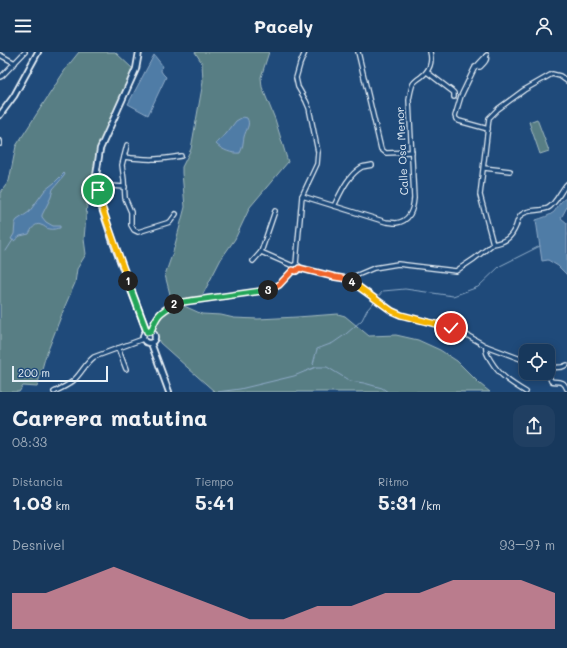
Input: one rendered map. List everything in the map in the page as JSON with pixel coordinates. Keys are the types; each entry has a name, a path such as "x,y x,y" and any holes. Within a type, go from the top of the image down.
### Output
{"street":[{"path":"0,77 25,52"},
{"path":"0,115 14,96 38,52"},
{"path":"140,52 136,69 100,149 96,176 99,199 114,242 149,331 153,332 155,337 151,344"},
{"path":"143,339 144,334 149,331 160,312 176,303 270,290 279,285 294,267 302,196 317,164 318,152 309,108 298,88 296,78 305,52"},
{"path":"358,52 381,149 386,153 412,152"},
{"name":"Calle Osa Menor","path":"302,196 386,222 397,223 407,218 413,210 414,198 409,100 414,83 430,69 430,52"},
{"path":"0,55 15,63"},
{"path":"487,55 475,67 461,96 455,116 459,121 488,129"},
{"path":"426,72 452,91 454,93 454,97"},
{"path":"493,244 480,195 489,118 498,109 524,90 552,74 560,76 567,81"},
{"path":"127,145 122,165 125,198 131,212 131,225 134,230 138,232 170,222 176,214"},
{"path":"124,157 162,159 180,156"},
{"path":"334,206 342,190 353,175 363,166 372,165"},
{"path":"484,168 510,171"},
{"path":"97,184 109,183 110,186 125,187"},
{"path":"348,279 374,268 398,264 456,271 493,244 499,243 510,237 519,218 524,213 531,210 549,207 567,184"},
{"path":"98,190 109,189 110,186"},
{"path":"253,261 261,252 275,211"},
{"path":"261,252 294,267 296,271 299,268"},
{"path":"294,267 298,265 299,268 348,279 392,311 401,315 451,328 486,346 519,358"},
{"path":"143,339 146,343 151,344"},
{"path":"54,392 75,380 89,360 94,357 143,339"},
{"path":"151,344 169,392"},
{"path":"486,346 485,351 499,373 508,382 526,392"},
{"path":"118,348 126,369"},
{"path":"555,368 567,365"},
{"path":"550,380 565,384 567,389"}],"green space":[{"path":"79,52 115,52 133,69 99,145 93,178 94,193 88,193 84,239 86,254 77,269 75,283 45,358 37,387 23,386 19,392 0,392 0,193 9,181 16,146 67,67"},
{"path":"195,52 269,52 261,77 262,87 275,119 288,162 250,207 235,239 221,259 202,296 172,302 165,275 185,207 182,167 191,149 203,82 202,63"},
{"path":"537,119 549,151 540,154 529,122"},
{"path":"182,305 202,314 221,315 234,318 258,319 338,314 345,316 369,336 396,335 418,340 440,350 457,361 490,392 215,392 160,343 154,331 161,315 169,309"}],"water":[{"path":"154,55 162,65 161,71 166,77 148,115 128,104"},
{"path":"243,117 247,118 248,125 240,153 227,151 216,144 236,121"},
{"path":"64,173 64,176 53,189 51,197 42,215 46,222 53,226 60,226 60,228 49,229 39,224 34,227 29,234 20,236 14,241 11,239 14,234 15,223 17,220 29,212 45,190"},
{"path":"567,198 567,207 561,218 567,223 567,275 558,266 548,260 542,261 536,220 554,212 561,202"}],"waterway":[{"path":"6,251 13,240"},
{"path":"377,298 383,291 405,289 453,296 478,287 500,266 540,246"},
{"path":"316,367 313,364 317,349 333,343 346,334 362,320 367,310 375,301"},
{"path":"217,392 240,389 294,376 316,367 327,367 350,381 382,388 388,392"}],"route":[{"path":"98,190 99,199 147,332 151,331 160,312 176,303 270,290 279,285 293,270 296,271 299,268 348,279 392,311 401,315 451,328"}]}
